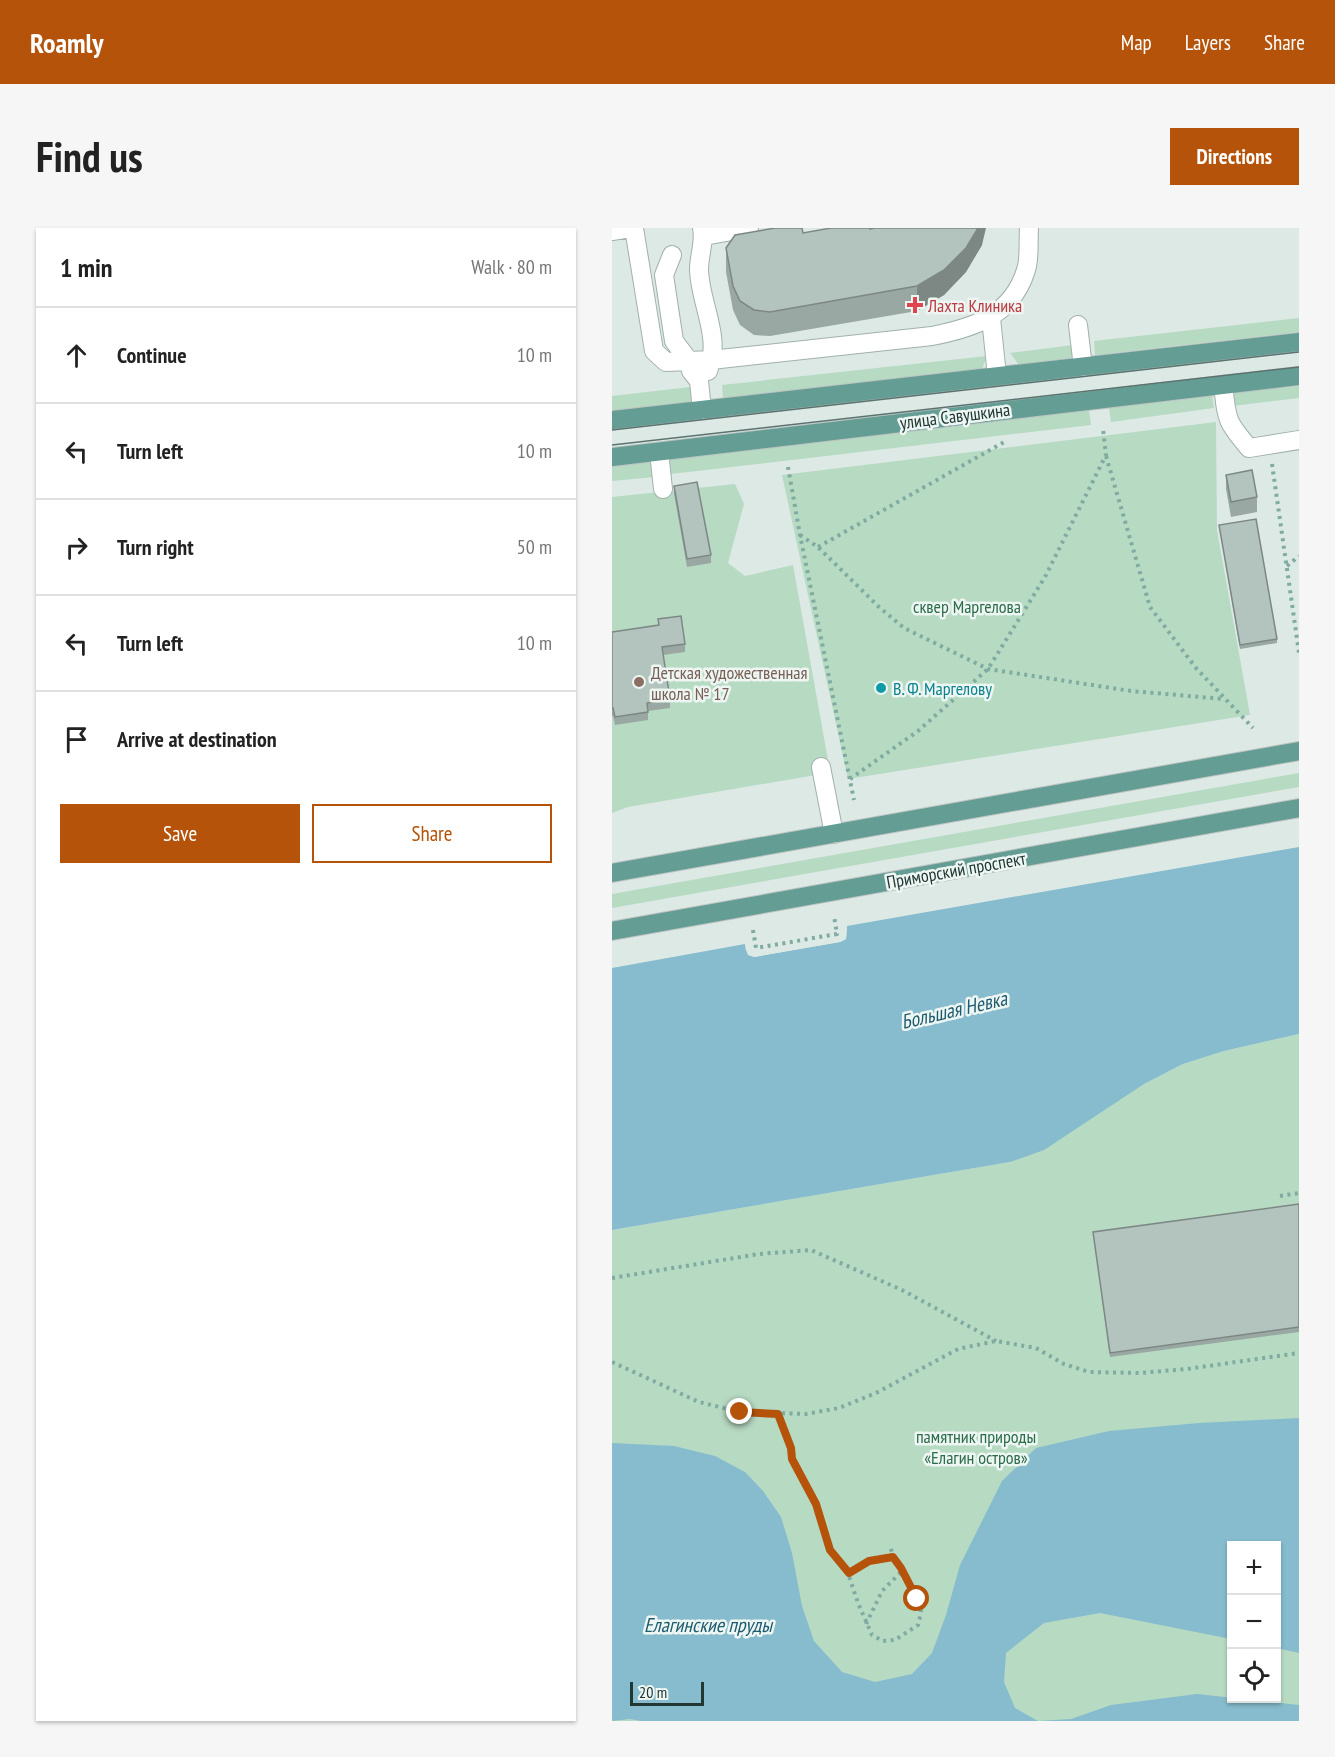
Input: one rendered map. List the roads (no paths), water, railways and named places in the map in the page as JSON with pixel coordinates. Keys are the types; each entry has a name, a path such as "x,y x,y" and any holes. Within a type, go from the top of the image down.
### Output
{"main road":[{"name":"улица Савушкина","path":"612,420 1299,342"},
{"name":"улица Савушкина","path":"612,457 1299,376"},
{"path":"612,873 1299,751"},
{"name":"Приморский проспект","path":"612,931 1299,808"}],"lane":[{"path":"612,231 633,228 654,351 666,362 711,360 932,336 962,330 991,318 1011,298 1026,270 1029,228"},
{"path":"699,381 709,369 714,346 699,270 703,232 749,228"},
{"path":"672,255 664,275 674,340 689,361 691,371 699,381 702,410"},
{"path":"991,318 997,376"},
{"path":"1078,325 1083,367"},
{"path":"1223,385 1226,413 1231,428 1249,448 1299,441"},
{"path":"659,452 663,489"},
{"path":"821,767 834,834"}],"water":[{"name":"Большая Невка","path":"1299,847 1299,1034 1224,1051 1183,1064 1144,1084 1044,1150 1010,1162 612,1230 612,968 745,944 746,950 754,957 840,942 846,939 847,926"},
{"name":"Елагинские пруды","path":"1299,1418 1299,1653 1281,1649 1281,1541 1227,1541 1227,1638 1100,1613 1044,1623 1006,1653 1004,1682 1015,1708 1038,1721 641,1721 630,1719 612,1721 612,1443 674,1446 715,1456 745,1472 763,1491 781,1517 792,1553 802,1606 814,1641 842,1672 875,1682 912,1674 932,1653 946,1615 960,1565 1002,1481 1036,1448 1109,1431 1199,1423"},
{"path":"1197,1694 1227,1697 1227,1703 1299,1705 1299,1721 1038,1721 1071,1719 1111,1705"}],"tram line":[{"path":"612,430 1299,352"},
{"path":"612,445 1299,367"}],"place":[{"name":"Лахта Клиника","path":"915,305"},
{"name":"Детская художественная школа № 17","path":"639,682"},
{"name":"В. Ф. Маргелову","path":"881,688"}],"park label":[{"name":"сквер Маргелова","path":"967,606"},
{"name":"памятник природы «Елагин остров»","path":"976,1446"}]}
